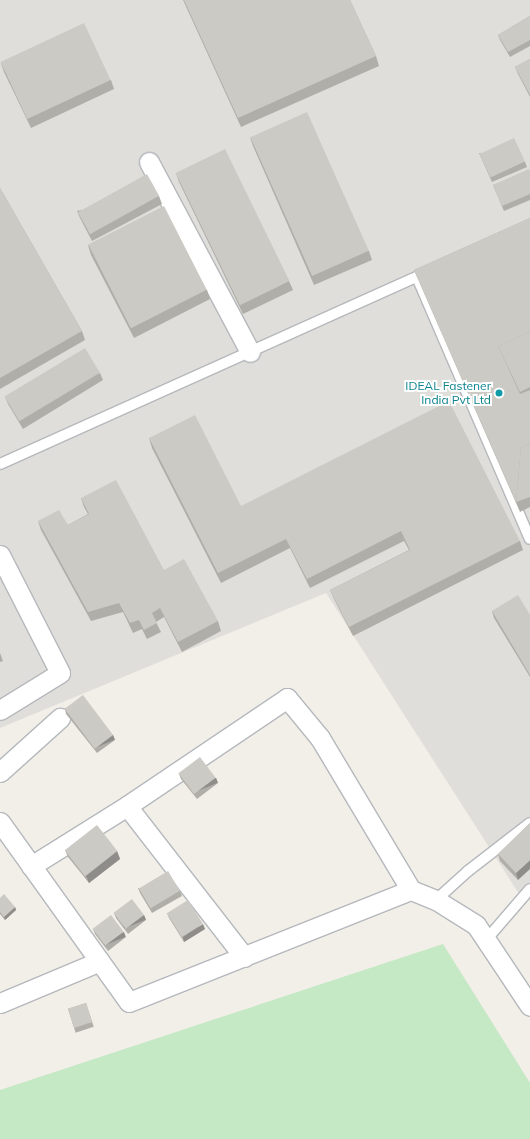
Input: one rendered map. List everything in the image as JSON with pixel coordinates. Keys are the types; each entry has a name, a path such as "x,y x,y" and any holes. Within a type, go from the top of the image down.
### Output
{"street":[{"path":"148,162 250,352"},
{"path":"0,555 60,673 0,710"},
{"path":"31,866 127,806 287,698 320,738 411,890 436,900 476,925 530,1006"},
{"path":"0,772 60,718"},
{"path":"127,806 244,957"},
{"path":"0,822 129,1002 411,890"},
{"path":"0,1003 100,961"}],"lane":[{"path":"0,464 438,268"},
{"path":"417,277 530,539"},
{"path":"436,900 468,871 530,822"},
{"path":"486,940 530,889"}],"shaded area":[{"path":"0,0 530,0 530,892 521,897 326,593 0,728"}],"green space":[{"path":"443,944 530,1083 530,1139 0,1139 0,1090"}],"building":[{"path":"184,0 350,0 376,56 238,118"},
{"path":"530,16 530,40 508,52 498,35"},
{"path":"84,23 111,80 27,119 1,62"},
{"path":"530,59 530,95 515,67"},
{"path":"307,112 369,251 312,276 250,137"},
{"path":"514,138 525,162 491,178 480,154"},
{"path":"225,149 289,281 240,305 176,173"},
{"path":"529,169 530,194 502,206 493,185"},
{"path":"147,174 159,196 90,234 78,212"},
{"path":"0,188 82,331 0,378"},
{"path":"164,206 207,290 131,328 88,245"},
{"name":"IDEAL Fastener India Pvt Ltd","path":"530,218 530,332 498,346 520,394 530,390 530,444 521,448 516,502 414,270"},
{"path":"530,332 530,387 520,392 498,346"},
{"path":"85,348 100,373 19,421 4,396"},
{"path":"449,401 520,541 349,627 330,590 410,550 401,531 307,579 286,539 218,573 149,438 195,415 241,506"},
{"path":"530,444 530,497 516,502 521,448"},
{"path":"116,480 164,570 184,559 218,621 178,642 160,608 152,613 157,623 144,630 139,620 130,623 119,603 88,612 38,521 59,510 68,525 89,514 81,498"},
{"path":"518,595 530,615 530,675 492,611"},
{"path":"83,695 113,735 95,749 65,709"},
{"path":"200,757 216,778 194,794 178,773"},
{"path":"530,823 530,860 516,873 498,854"},
{"path":"97,825 117,851 85,876 65,850"},
{"path":"168,871 180,891 151,908 139,889"},
{"path":"4,894 15,907 4,917 0,912 0,898"},
{"path":"132,899 144,915 126,929 114,913"},
{"path":"188,900 203,924 182,937 167,913"},
{"path":"111,915 124,932 105,946 93,929"},
{"path":"86,1003 92,1022 74,1028 68,1009"}],"place":[{"name":"IDEAL Fastener India Pvt Ltd","path":"499,393"}]}
